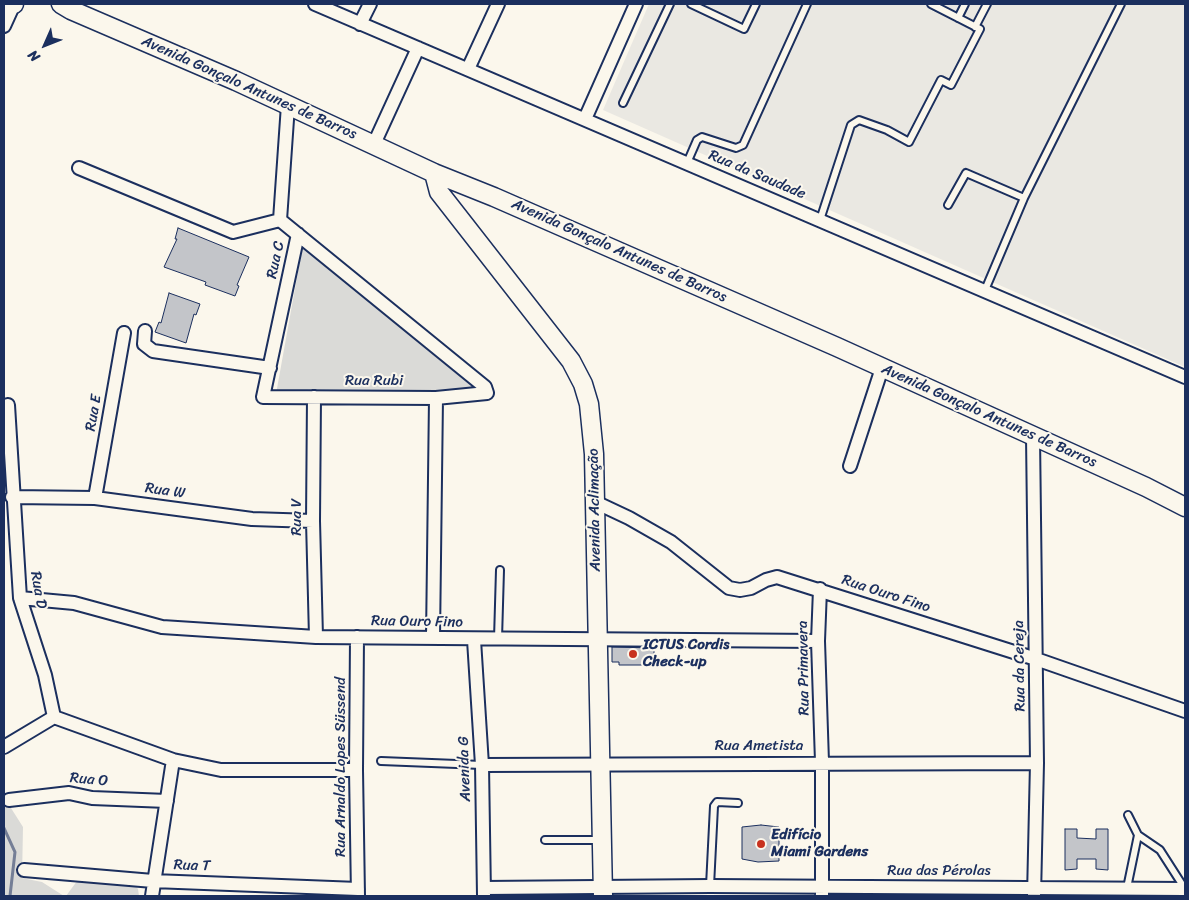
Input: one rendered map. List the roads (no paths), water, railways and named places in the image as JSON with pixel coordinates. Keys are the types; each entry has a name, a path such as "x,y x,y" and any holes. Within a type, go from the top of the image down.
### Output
{"main road":[{"path":"4,4 14,4"},
{"name":"Avenida Gonçalo Antunes de Barros","path":"44,4 66,7 288,105 434,173 494,196 882,368 1166,497 1185,508"},
{"name":"Avenida Aclimação","path":"434,173 440,192 572,361 583,384 593,426 603,891"},
{"name":"Avenida Gonçalo Antunes de Barros","path":"1166,497 1185,496"}],"street":[{"path":"4,26 14,4"},
{"name":"Rua da Saudade","path":"315,4 1185,377"},
{"path":"360,24 370,4"},
{"path":"468,69 498,4"},
{"path":"585,119 636,4"},
{"path":"374,144 418,48"},
{"name":"Rua C","path":"263,398 298,234 280,220 288,105"},
{"path":"78,168 233,232 280,220"},
{"name":"Rua Rubi","path":"263,398 314,396 436,398 485,394 487,391 485,387 298,234"},
{"path":"145,331 144,344 153,350 270,368"},
{"name":"Rua E","path":"95,498 124,333"},
{"path":"850,466 882,368"},
{"name":"Rua V","path":"314,396 313,521 316,637"},
{"path":"433,638 436,398"},
{"name":"Rua D","path":"8,405 12,497 20,598 44,676 54,717"},
{"name":"Rua da Cereja","path":"1033,436 1037,763 1034,892"},
{"name":"Rua W","path":"12,497 95,498 252,519 313,521"},
{"name":"Rua Ouro Fino","path":"595,502 629,518 671,542 729,588 740,590 751,588 766,580 777,577 820,589 1036,659 1185,711"},
{"name":"Rua Primavera","path":"820,589 818,641 822,762 822,892"},
{"name":"Rua Ouro Fino","path":"20,598 74,603 162,627 316,637 474,640 818,641"},
{"name":"Rua Arnaldo Lopes Süssend","path":"357,637 356,770 358,892"},
{"name":"Avenida G","path":"474,640 482,764 484,892"},
{"path":"4,747 54,717 173,760 221,770 356,770"},
{"path":"152,896 173,760"},
{"name":"Rua Ametista","path":"482,764 1037,763"},
{"name":"Rua O","path":"9,800 69,793 92,798 167,801"},
{"name":"Rua T","path":"24,870 153,881 358,892"},
{"name":"Rua das Pérolas","path":"484,892 603,891 710,886 822,892 1034,892 1127,888 1185,889"}],"lane":[{"path":"623,103 670,4"},
{"path":"690,4 744,29 756,4"},
{"path":"687,162 697,140 702,137 736,148 743,145 807,4"},
{"path":"820,220 851,125 859,120 887,130 909,142 941,80 951,85 980,29 931,4"},
{"path":"958,18 965,4"},
{"path":"975,27 987,4"},
{"path":"985,290 1024,198 1121,4"},
{"path":"948,205 966,173 1024,198"},
{"path":"498,640 500,570"},
{"path":"381,761 482,764"},
{"path":"710,886 714,806 717,802 738,803"},
{"path":"1128,814 1138,835 1160,850 1185,889"},
{"path":"1127,888 1138,835"},
{"path":"545,840 602,840"}],"waterway":[{"path":"4,828 15,852 10,896"}],"place":[{"name":"ICTUS Cordis Check-up","path":"633,654"},
{"name":"Edifício Miami Gardens","path":"761,844"}]}
